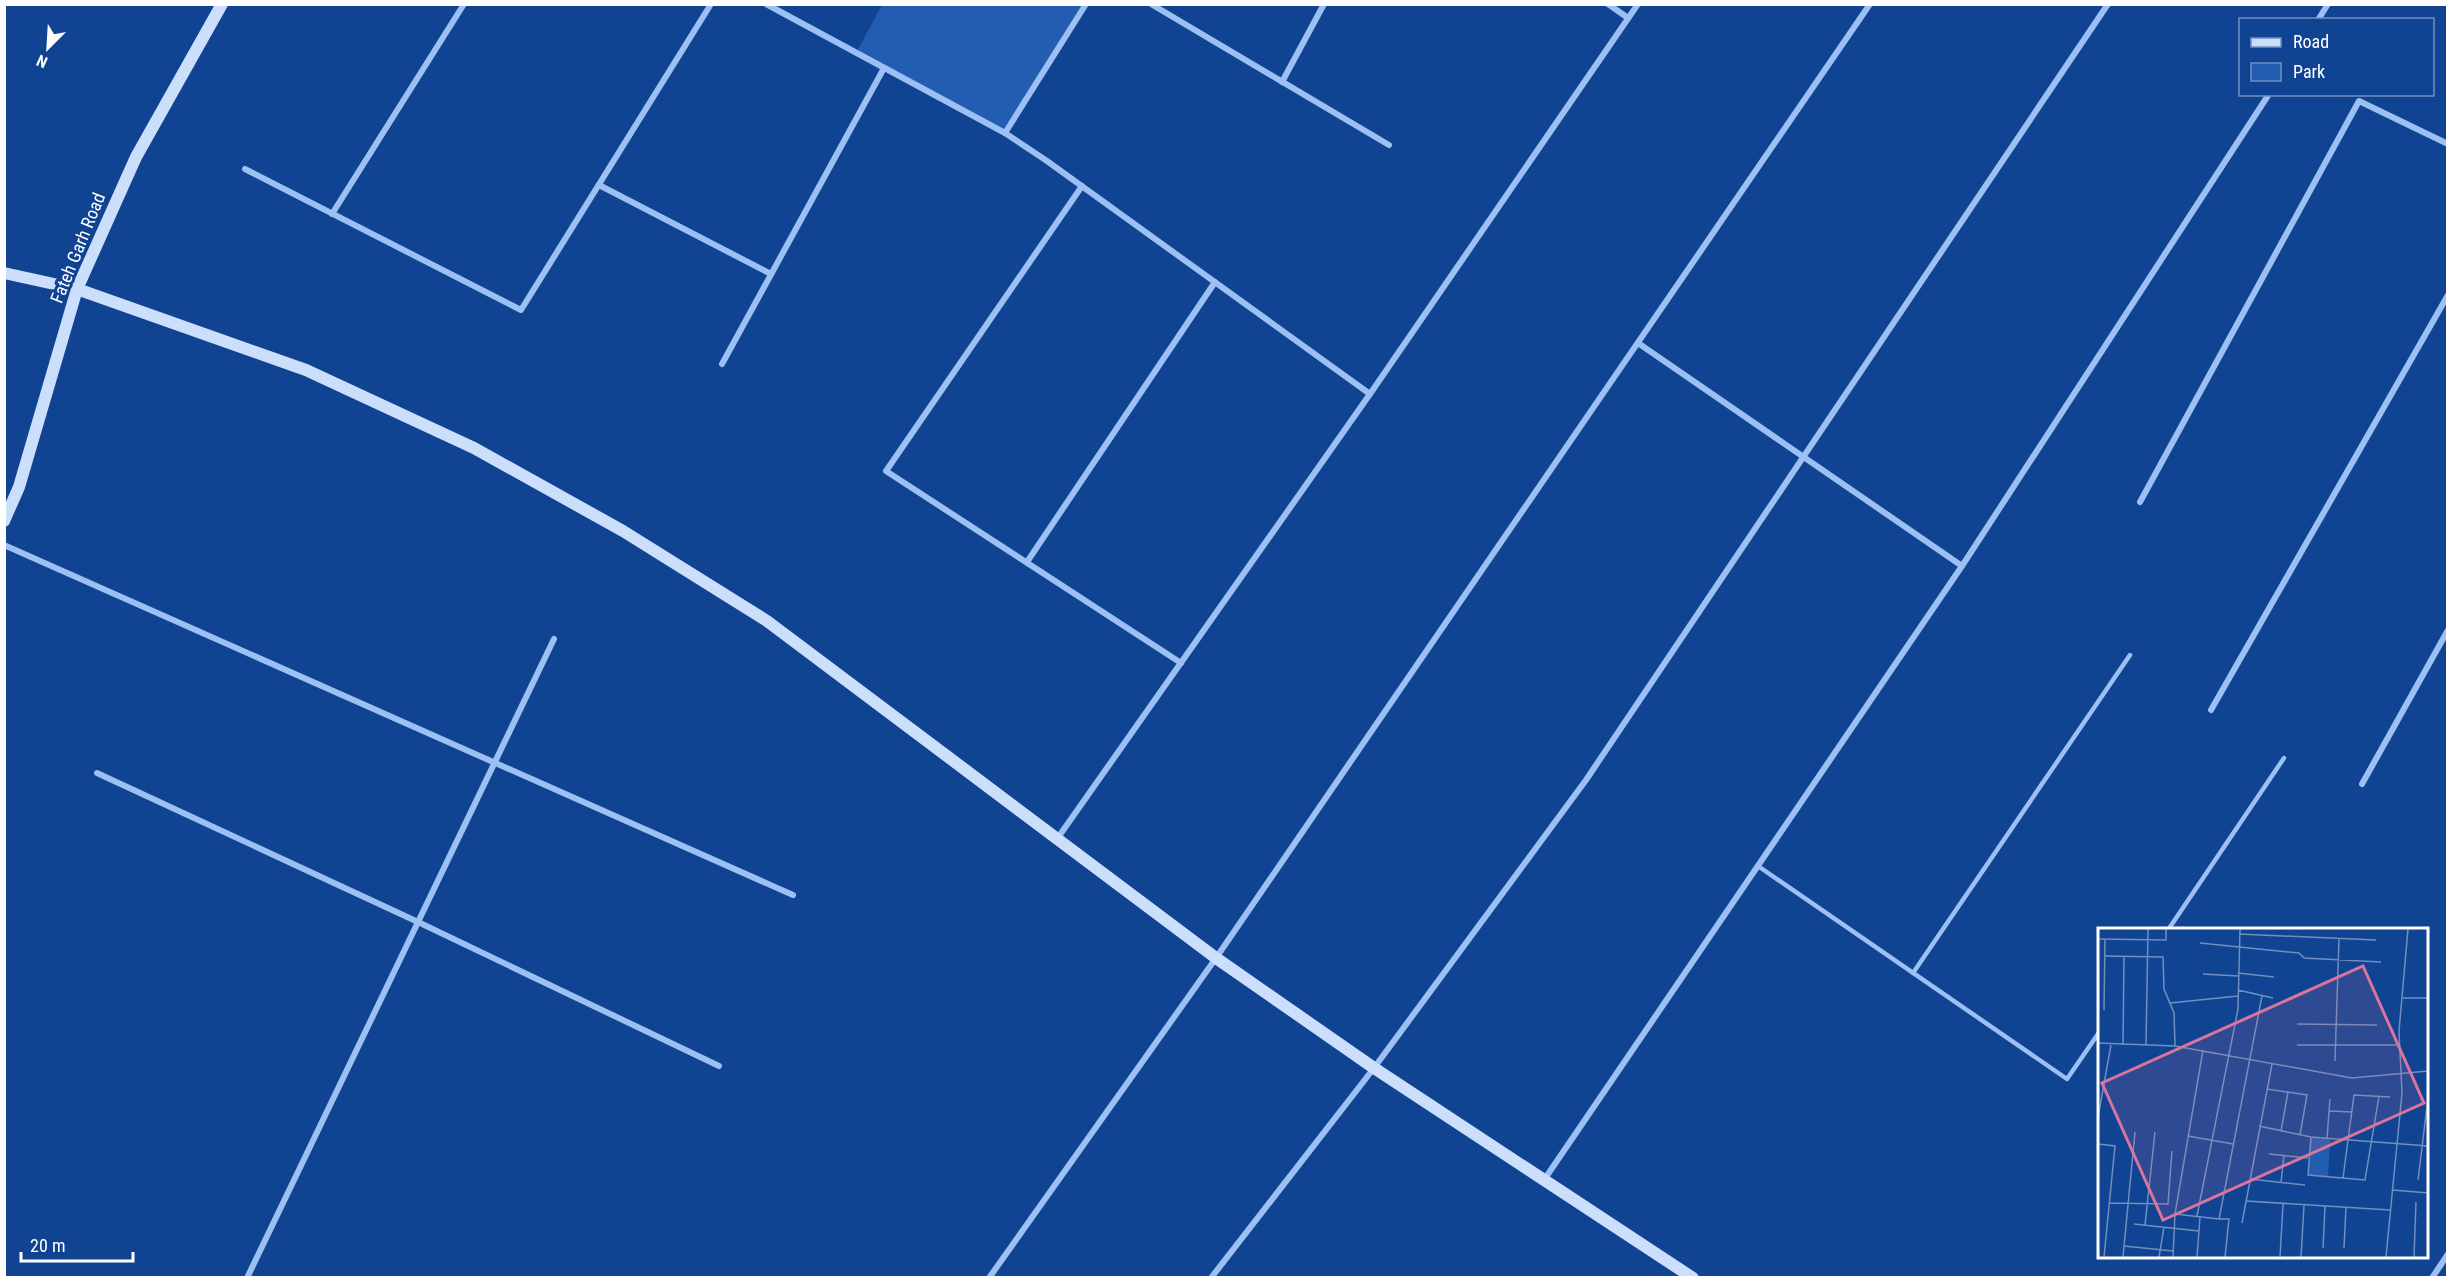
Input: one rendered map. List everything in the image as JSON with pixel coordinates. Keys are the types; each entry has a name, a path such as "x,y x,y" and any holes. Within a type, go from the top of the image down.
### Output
{"street":[{"name":"Fateh Garh Road","path":"4,521 20,487 77,289 136,157 222,4"},
{"path":"332,214 464,4"},
{"path":"245,169 521,310 711,4"},
{"path":"766,4 1005,133 1370,394"},
{"path":"1005,133 1086,4"},
{"path":"1151,4 1389,145"},
{"path":"1282,82 1324,4"},
{"path":"1608,4 1628,18"},
{"path":"1056,840 1370,394 1638,4"},
{"path":"989,1278 1216,958 1870,4"},
{"path":"1211,1278 1374,1068 1586,780 2108,4"},
{"path":"2319,18 2328,4"},
{"path":"722,364 884,68"},
{"path":"1544,1181 1962,566 2268,96"},
{"path":"2140,502 2359,101 2448,144"},
{"path":"599,185 771,274"},
{"path":"1082,186 886,471 1181,663"},
{"path":"4,273 77,289 306,370 474,448 623,531 767,621 1216,958 1374,1068 1693,1278"},
{"path":"1027,562 1215,282"},
{"path":"2211,710 2448,295"},
{"path":"1638,343 1962,566"},
{"path":"4,545 793,895"},
{"path":"2362,784 2448,630"},
{"path":"247,1278 554,639"},
{"path":"97,773 418,922 719,1066"},
{"path":"2432,1278 2448,1254"}],"lane":[{"path":"1913,973 2130,655"},
{"path":"2169,928 2284,758"},
{"path":"1758,866 2067,1079 2098,1034"}],"green space":[{"path":"882,5 1084,5 1002,132 856,53"}]}
